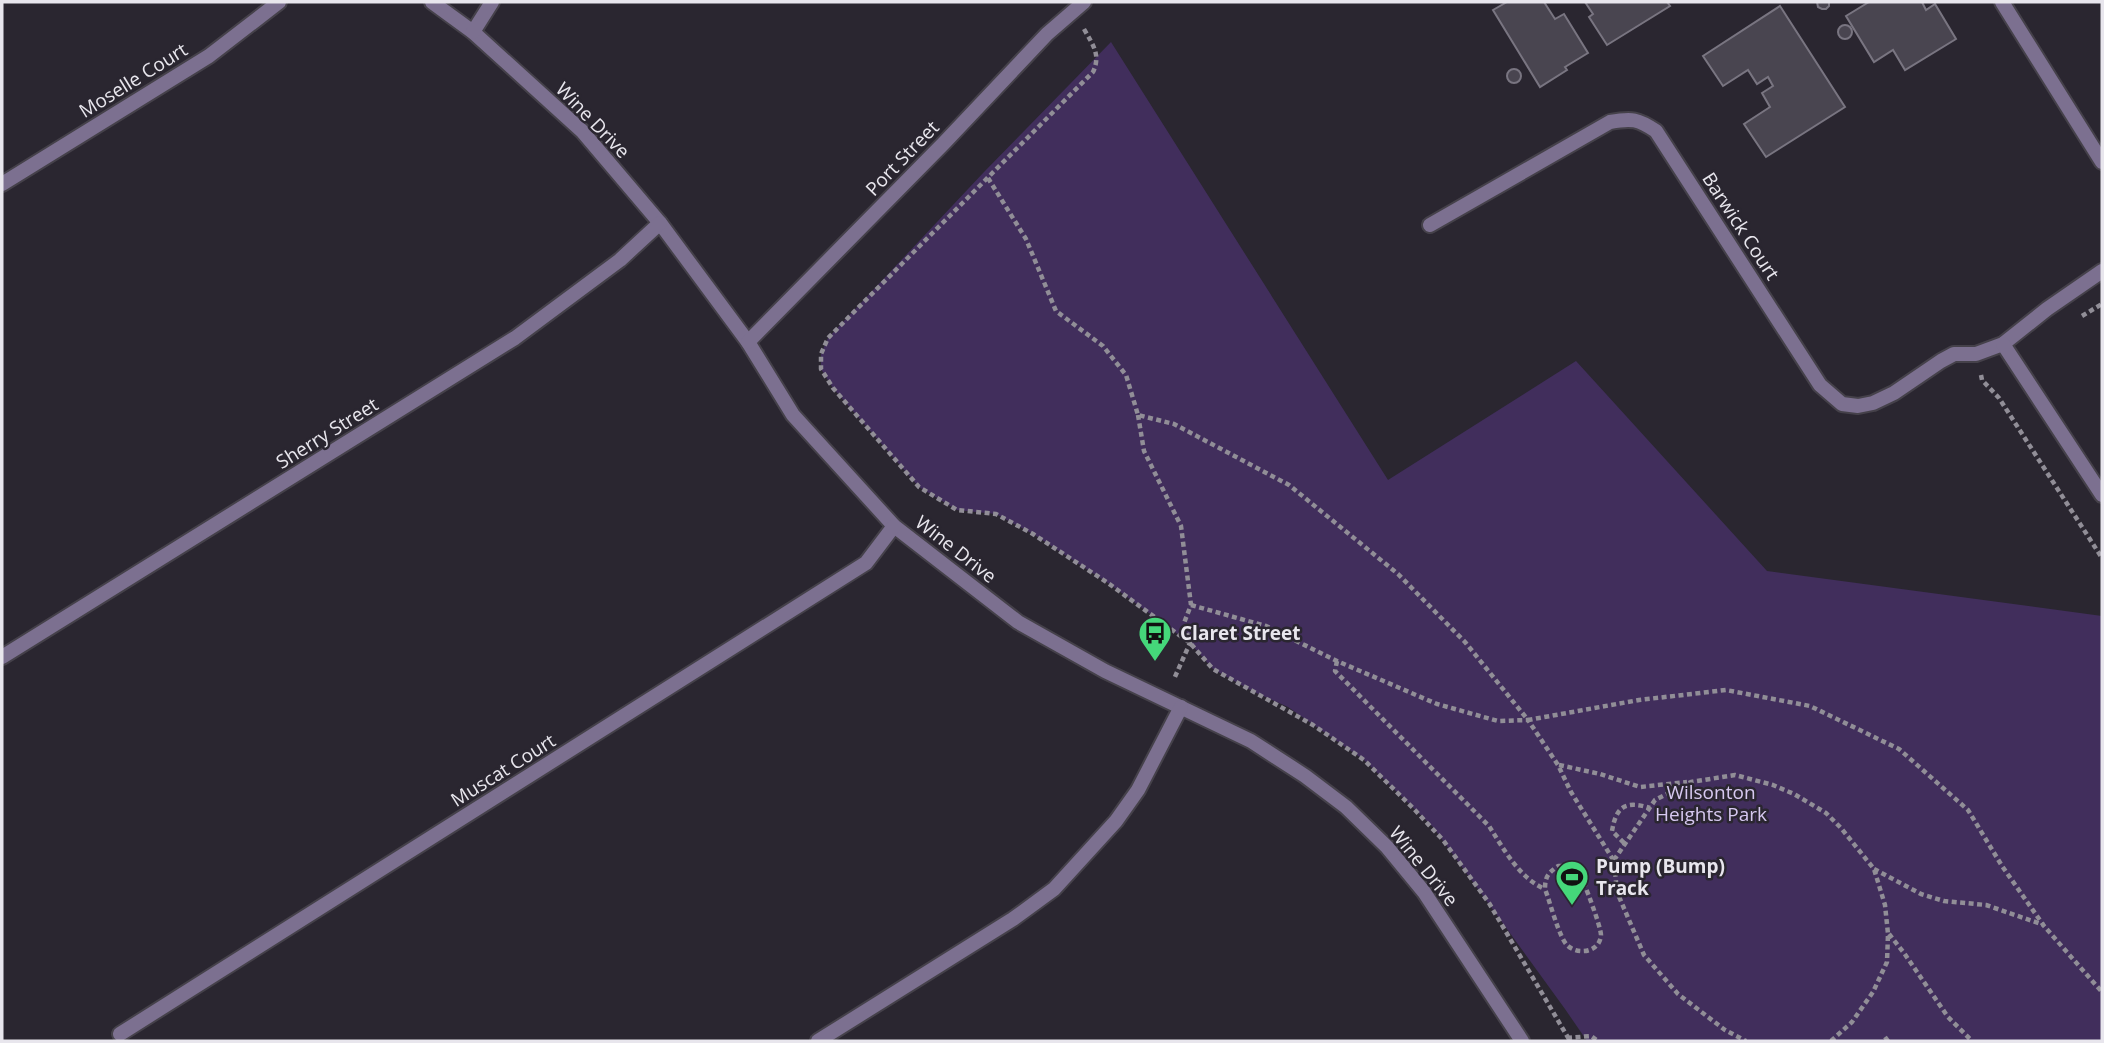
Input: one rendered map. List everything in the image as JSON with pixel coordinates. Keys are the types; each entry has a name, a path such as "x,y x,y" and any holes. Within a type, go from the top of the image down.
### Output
{"street":[{"name":"Moselle Court","path":"2,184 209,56 279,2"},
{"name":"Wine Drive","path":"432,2 473,32 582,131 660,223 748,342 793,415 894,526 1018,622 1105,671 1251,741 1346,807 1379,839 1424,892 1522,1041"},
{"path":"473,32 492,2"},
{"name":"Port Street","path":"748,342 1047,34 1084,2"},
{"path":"2002,2 2102,162"},
{"name":"Barwick Court","path":"1430,225 1611,121 1628,118 1641,121 1656,131 1820,385 1842,404 1858,406 1873,403 1894,393 1954,355 1976,354 2004,344 2047,309 2102,271"},
{"name":"Sherry Street","path":"2,657 515,338 620,260 660,223"},
{"path":"2004,344 2102,495"},
{"name":"Muscat Court","path":"120,1034 866,563 894,526"},
{"path":"818,1041 1013,919 1054,889 1116,821 1138,790 1181,707"}],"path":[{"path":"1071,12 1095,47 1097,62 1093,72 828,338 821,354 821,369 833,388 919,487 957,510 996,514 1032,534 1108,583 1190,643 1213,669 1313,725 1364,760 1443,840 1489,903 1569,1040 1591,1036 1598,1041"},
{"path":"988,178 1026,239 1056,312 1102,346 1126,374 1138,415 1144,451 1181,526 1191,605 1184,623 1190,643 1164,699"},
{"path":"1976,354 1982,380 1999,398 2102,558"},
{"path":"1138,415 1174,424 1289,485 1398,574 1465,642 1528,720 1614,860 1617,892 1644,955 1678,994 1725,1030 1746,1041"},
{"path":"1191,605 1266,626 1337,661 1437,704 1498,721 1528,720 1639,700 1726,690 1810,706 1899,748 1968,810 2002,866 2044,926 2102,992"},
{"path":"1337,661 1335,671 1489,826 1508,855 1535,885 1545,889 1563,940 1568,946 1579,951 1594,948 1601,936 1580,875 1571,866 1558,866 1548,874 1545,889"},
{"path":"1558,765 1600,774 1640,787 1735,775 1773,785 1794,794 1826,813 1841,828 1874,869 1885,905 1887,962 1872,992 1852,1022 1831,1041"},
{"path":"1614,860 1655,800 1691,782"},
{"path":"1624,843 1612,831 1615,815 1622,807 1637,804 1650,808"},
{"path":"1874,869 1921,894 1944,901 1986,905 2044,926"},
{"path":"1888,934 1948,1017 1972,1041"}],"green space":[{"name":"Wilsonton Heights Park","path":"1111,42 1388,480 1576,361 1767,571 2102,616 2102,1041 1587,1041 1433,827 1364,760 1288,707 1213,669 1190,643 1108,583 1033,534 996,514 957,510 919,487 833,388 821,369 821,354 828,338"}],"building":[{"path":"1507,2 1544,2 1555,19 1564,14 1588,53 1540,87 1493,10"},
{"path":"1585,2 1667,2 1670,6 1607,45 1589,17 1593,14"},
{"path":"1817,2 1829,2 1829,6 1822,9"},
{"path":"1869,2 1922,2 1926,10 1935,4 1956,39 1905,70 1893,50 1874,62 1846,16"},
{"path":"1780,6 1845,107 1766,157 1744,124 1770,107 1762,93 1773,86 1768,77 1757,84 1748,70 1723,86 1703,56"},
{"path":"1842,25 1848,25 1852,32 1848,39 1842,39 1838,35 1838,29"},
{"path":"1511,69 1517,69 1521,76 1517,83 1511,83 1507,79 1507,73"}],"place":[{"name":"Claret Street","path":"1155,663"},
{"name":"Pump (Bump) Track","path":"1572,907"}]}
